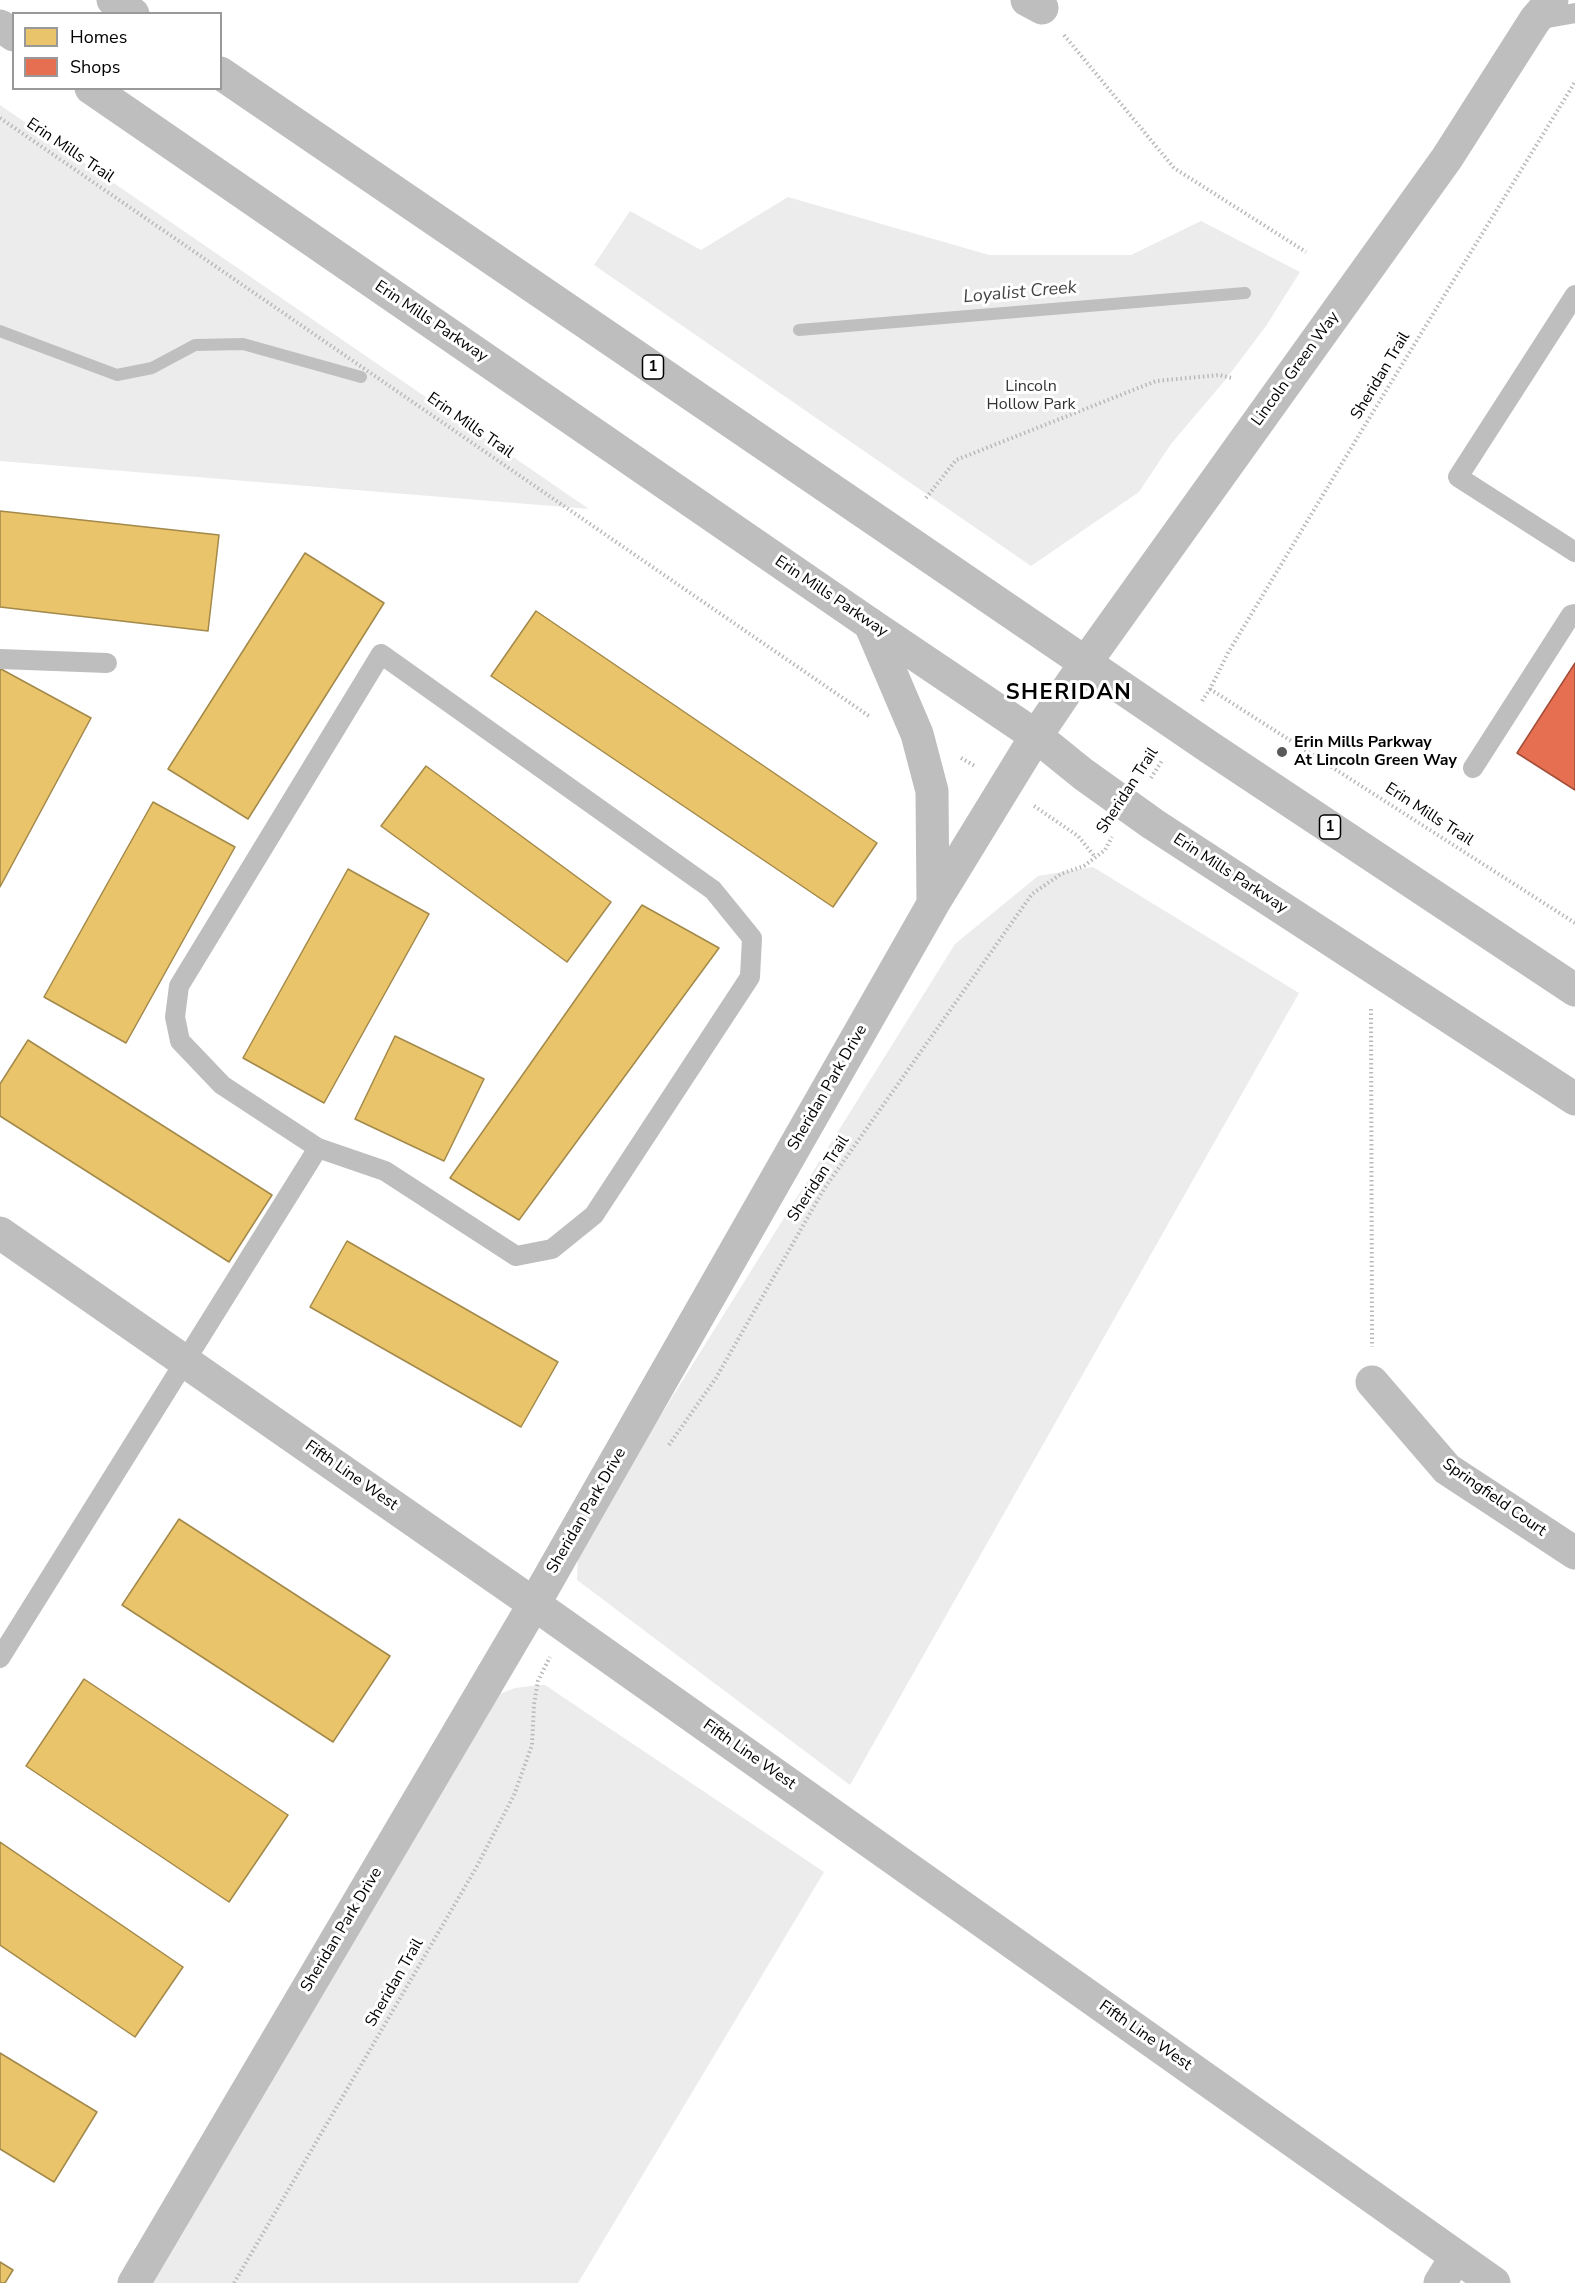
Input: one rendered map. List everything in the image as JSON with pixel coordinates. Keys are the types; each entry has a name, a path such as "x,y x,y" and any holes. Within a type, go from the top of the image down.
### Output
{"street":[{"path":"113,0 130,12"},
{"name":"Lincoln Green Way","path":"1036,736 1086,662 1447,158 1544,10"},
{"name":"1","path":"222,74 1183,729 1575,990"},
{"name":"Erin Mills Parkway","path":"94,90 1036,736 1131,809 1575,1099"},
{"path":"870,624 917,734 932,791 933,904"},
{"name":"Sheridan Park Drive","path":"134,2283 534,1604 933,904 1036,736"},
{"name":"Fifth Line West","path":"0,1233 534,1604 1448,2270 1494,2283"},
{"name":"Springfield Court","path":"1372,1382 1447,1469 1575,1553"}],"lane":[{"path":"1544,10 1575,12"},
{"path":"1575,295 1458,477 1575,552"},
{"path":"1473,768 1571,615 1575,614"},
{"path":"381,654 713,890 752,938 750,977 594,1215 552,1249 516,1256 385,1171 318,1148 222,1085 180,1041 175,1017 179,986 381,654"},
{"path":"0,659 107,663"},
{"path":"0,1658 318,1148"}],"path":[{"path":"1035,4 1174,168 1306,252"},
{"name":"Sheridan Trail","path":"668,1447 716,1377 824,1189 1032,894 1060,874 1084,866 1105,850 1210,689 1228,653 1575,82"},
{"name":"Erin Mills Trail","path":"0,118 871,717"},
{"path":"926,498 956,460 1156,381 1219,375 1232,378"},
{"name":"Erin Mills Trail","path":"1210,689 1575,923"},
{"path":"1078,836 1095,857"},
{"path":"1371,967 1372,1382"},
{"name":"Sheridan Trail","path":"234,2283 476,1868 514,1795 532,1745 534,1704 538,1681"}],"green space":[{"path":"0,105 589,509 0,461"},
{"name":"Lincoln Hollow Park","path":"788,197 989,255 1131,255 1201,221 1300,272 1266,326 1226,379 1171,444 1139,492 1031,566 594,265 630,211 701,250"},
{"path":"1093,867 1299,993 850,1785 577,1580 578,1548 955,944 1038,876"},
{"path":"545,1685 824,1872 578,2283 153,2283 492,1697 515,1688"}],"building: Homes":[{"path":"0,511 219,535 208,631 0,607"},
{"path":"305,553 384,603 248,819 168,769"},
{"path":"536,611 877,843 833,907 491,676"},
{"path":"1,669 91,718 0,887 0,671"},
{"path":"426,766 611,902 567,962 381,826"},
{"path":"153,802 235,847 126,1043 44,997"},
{"path":"348,869 429,914 324,1103 243,1058"},
{"path":"642,905 719,948 519,1220 450,1178"},
{"path":"395,1036 484,1079 444,1161 355,1119"},
{"path":"28,1040 272,1195 229,1262 0,1116 0,1084"},
{"path":"347,1241 558,1362 521,1427 310,1307"},
{"path":"179,1519 390,1656 333,1742 122,1605"},
{"path":"84,1679 288,1815 229,1902 26,1766"},
{"path":"0,1842 183,1967 135,2037 0,1945"},
{"path":"0,2053 97,2112 54,2182 0,2149"},
{"path":"0,2262 13,2270 5,2283 0,2283"}],"building: Shops":[{"path":"1575,663 1575,790 1517,753"}],"waterway":[{"name":"Loyalist Creek","path":"799,330 1245,293"},
{"name":"Loyalist Creek","path":"0,331 117,375 152,368 195,345 243,344 361,377"}],"place":[{"name":"Erin Mills Parkway At Lincoln Green Way","path":"1282,752"}],"district":[{"name":"SHERIDAN","path":"1069,694"}]}
